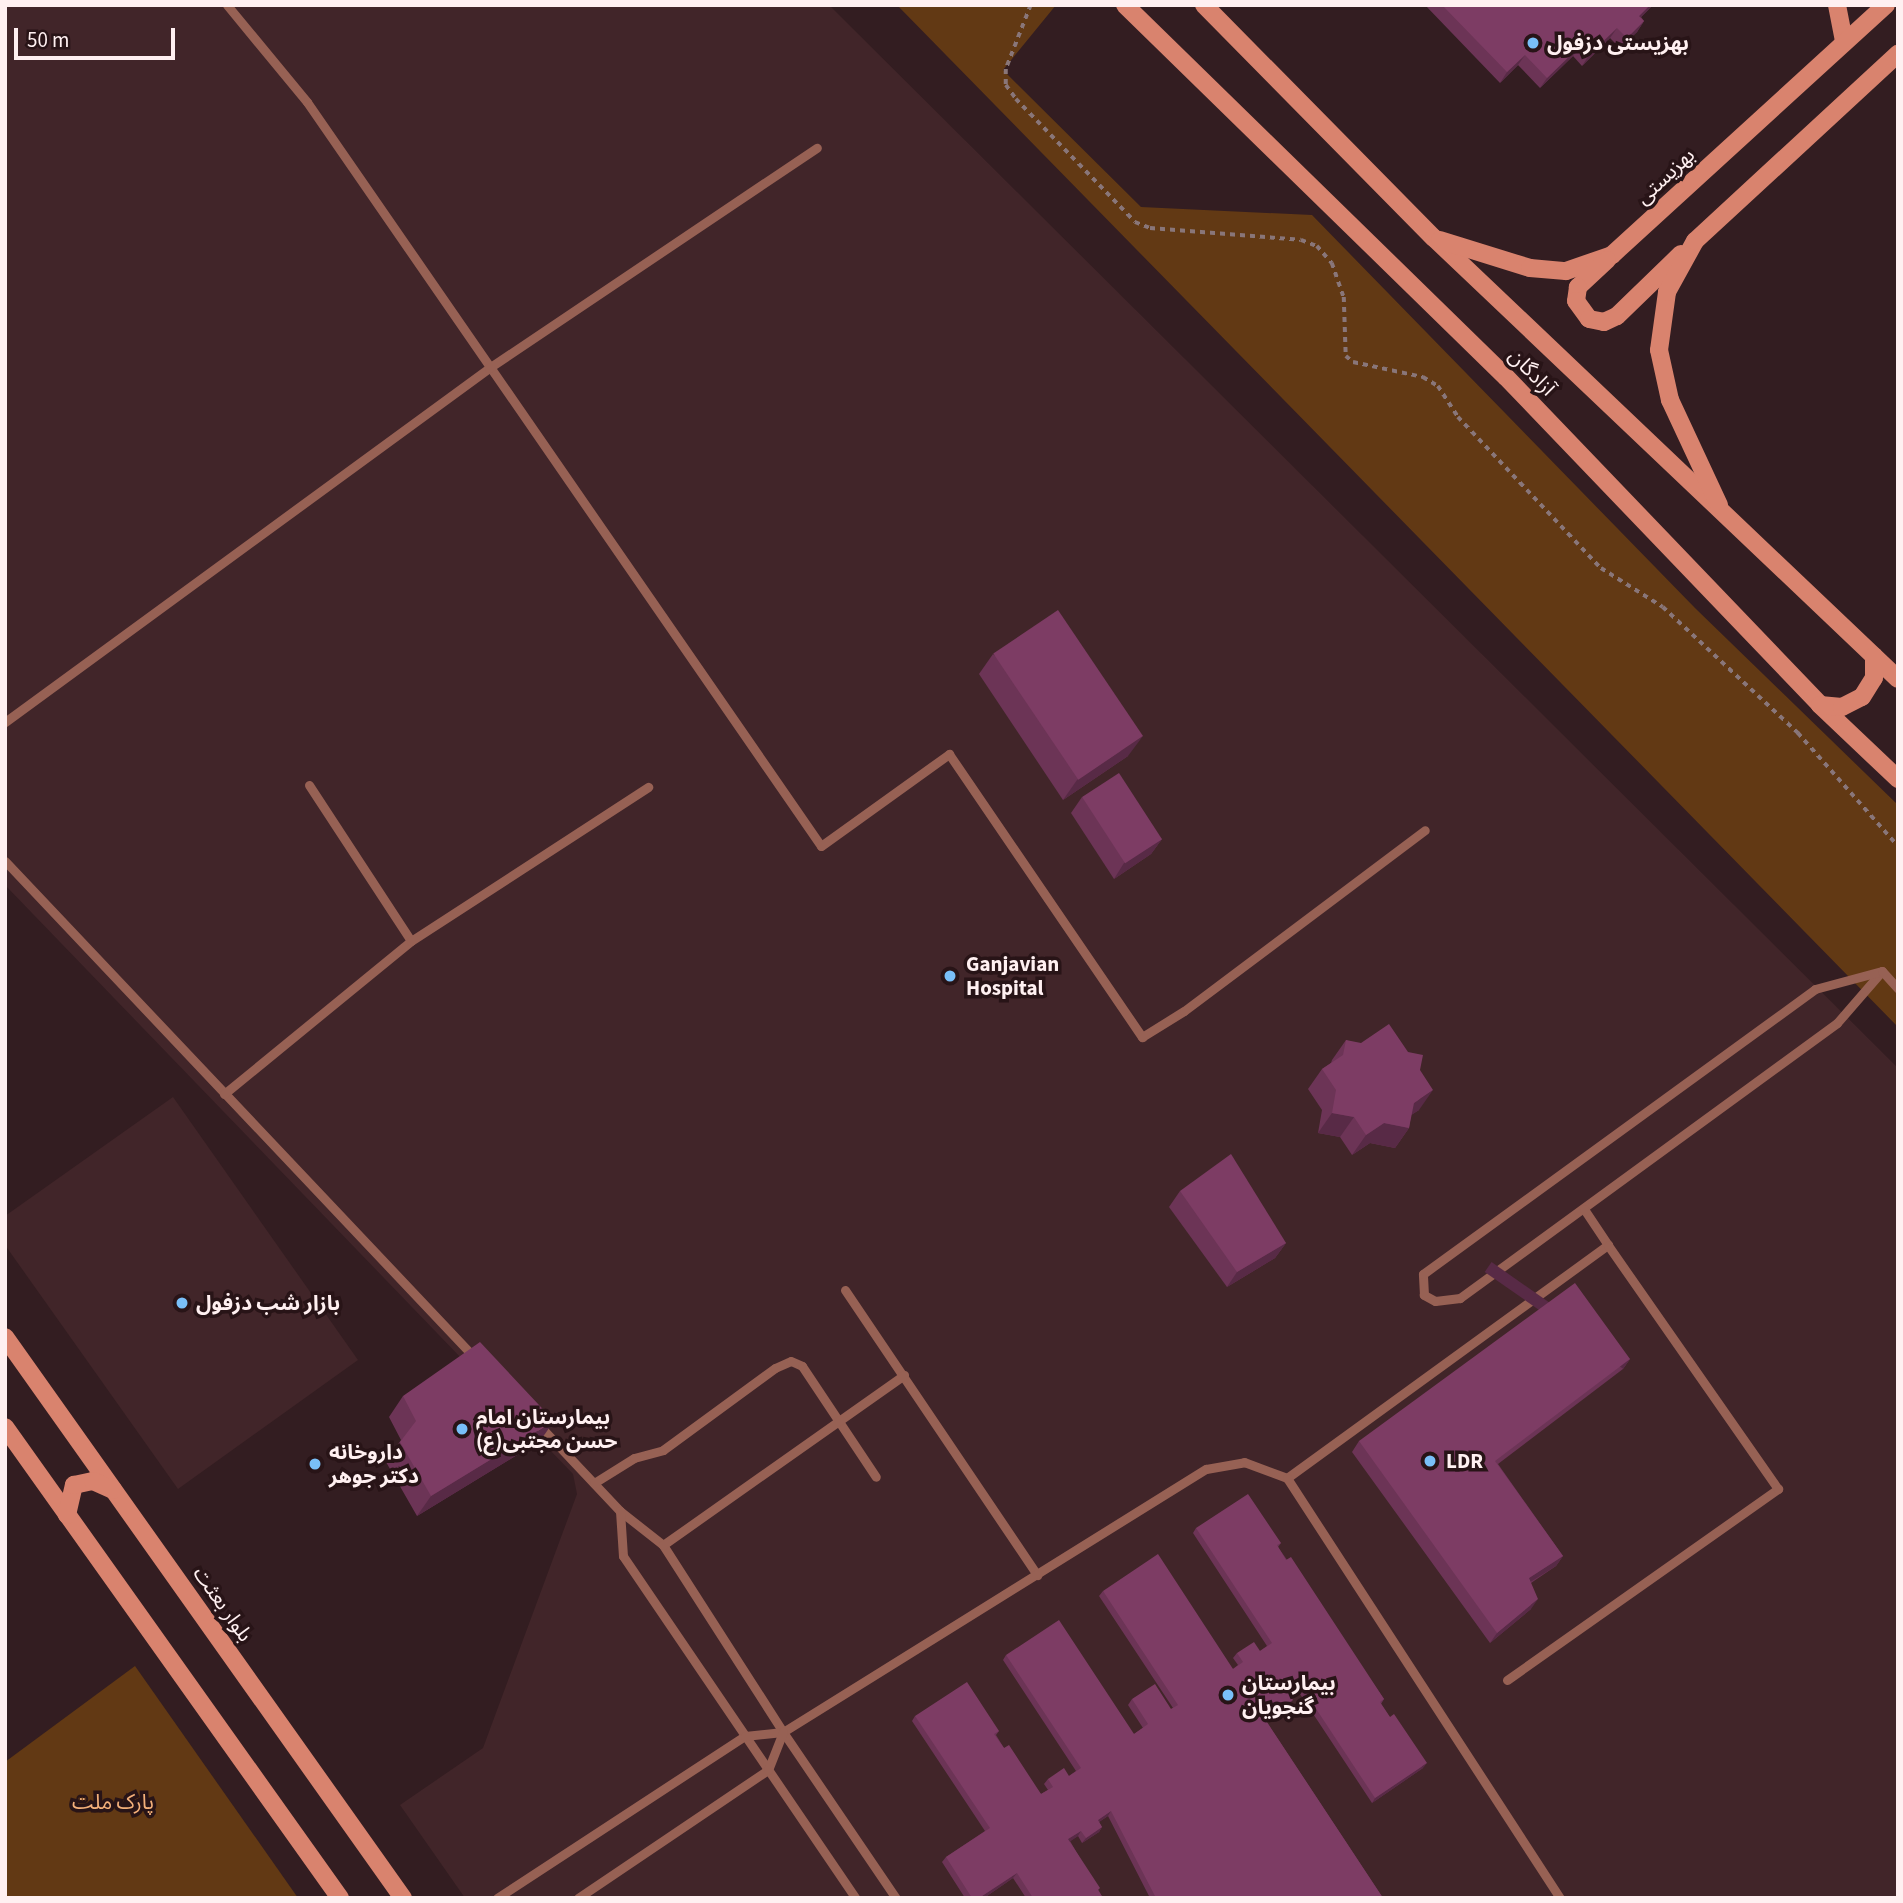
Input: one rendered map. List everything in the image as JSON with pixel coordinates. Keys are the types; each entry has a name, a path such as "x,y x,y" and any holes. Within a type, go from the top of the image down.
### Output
{"main road":[{"name":"آزادگان","path":"1125,5 1506,377 1820,705 1898,779"},
{"name":"آزادگان","path":"1203,5 1434,238 1898,679"},
{"path":"1837,5 1844,41"},
{"name":"بهزیستی","path":"1434,238 1542,269 1566,271 1612,255 1886,5"},
{"path":"1612,255 1578,287 1576,301 1589,319 1604,322 1617,316 1898,54"},
{"path":"1695,241 1667,292 1659,350 1670,400 1724,514"},
{"path":"1820,705 1842,706 1862,697 1874,678 1874,656"},
{"name":"بلوار بعثت","path":"5,1338 403,1898"},
{"path":"5,1427 340,1898"},
{"path":"68,1515 74,1485 93,1481 113,1490"}],"lane":[{"path":"227,5 307,102 821,846 949,754 1142,1037 1184,1011 1425,830"},
{"path":"5,722 489,368 817,148"},
{"path":"309,785 411,941"},
{"path":"224,1094 411,941 648,787"},
{"path":"5,861 484,1367"},
{"path":"1882,971 1898,989"},
{"path":"1882,971 1837,1023 1460,1298 1435,1301 1424,1295 1423,1274 1815,989 1882,971"},
{"path":"1507,1680 1778,1489 1584,1209"},
{"path":"1287,1478 1608,1245"},
{"path":"845,1290 1037,1575"},
{"path":"594,1483 634,1458 663,1450 775,1368 791,1362 802,1366 876,1477"},
{"path":"663,1545 904,1375"},
{"path":"532,1418 620,1511 663,1545 783,1732 896,1898"},
{"path":"498,1898 745,1736 783,1732 1206,1469 1244,1462 1287,1478 1560,1898"},
{"path":"620,1511 623,1556 855,1898"},
{"path":"578,1898 768,1770 783,1732"}],"path":[{"path":"1031,5 1006,69 1006,85 1016,99 1135,222 1150,228 1301,240 1317,246 1332,263 1344,298 1346,356 1353,362 1423,377 1438,386 1458,417 1601,568 1664,607 1798,733 1898,846"}],"shaded area":[{"name":"Ganjavian Hospital","path":"5,5 829,5 1898,1068 1898,1898 465,1898 400,1805 483,1748 577,1494 573,1474 5,885"},
{"name":"بازار شب دزفول","path":"173,1097 358,1360 178,1489 5,1245 5,1216"}],"green space":[{"path":"897,5 1056,5 1003,70 1141,207 1312,215 1695,608 1898,805 1898,1027"},
{"name":"پارک ملت","path":"135,1666 298,1898 5,1898 5,1762"}],"building":[{"name":"بهزیستی دزفول","path":"1442,5 1650,5 1639,16 1644,21 1627,38 1617,28 1589,55 1580,46 1547,78 1525,55 1507,72"},
{"path":"1058,610 1143,736 1078,780 993,654"},
{"path":"1119,773 1162,839 1125,863 1082,797"},
{"path":"1389,1024 1408,1052 1423,1055 1420,1070 1433,1090 1414,1103 1409,1128 1384,1123 1366,1135 1354,1117 1332,1113 1336,1090 1322,1069 1343,1055 1346,1040 1361,1043"},
{"path":"1231,1154 1286,1243 1237,1272 1180,1191"},
{"name":"LDR","path":"1575,1283 1630,1359 1495,1461 1563,1556 1529,1578 1538,1599 1497,1633 1359,1441"},
{"name":"بیمارستان امام حسن مجتبی(ع)","path":"480,1342 554,1421 431,1496 400,1442 416,1421 403,1396"},
{"name":"بیمارستان گنجویان","path":"1248,1494 1281,1543 1277,1545 1286,1560 1291,1557 1384,1699 1380,1702 1390,1717 1394,1714 1427,1763 1375,1798 1301,1686 1289,1694 1293,1700 1275,1712 1271,1706 1261,1713 1383,1898 1156,1898 1111,1811 1098,1820 1102,1827 1086,1838 1081,1831 1068,1839 1100,1888 1098,1890 1103,1898 1033,1898 1017,1873 979,1898 972,1898 946,1857 990,1828 915,1716 967,1682 999,1731 994,1734 1004,1748 1009,1745 1041,1794 1053,1787 1048,1779 1064,1768 1069,1776 1081,1768 1006,1655 1059,1620 1134,1734 1148,1724 1132,1699 1155,1684 1171,1709 1178,1705 1103,1591 1158,1554 1233,1669 1243,1662 1237,1653 1254,1642 1260,1651 1272,1643 1196,1528"}],"place":[{"name":"بهزیستی دزفول","path":"1533,43"},
{"name":"Ganjavian Hospital","path":"950,976"},
{"name":"بازار شب دزفول","path":"182,1303"},
{"name":"بیمارستان امام حسن مجتبی(ع)","path":"462,1429"},
{"name":"LDR","path":"1430,1461"},
{"name":"داروخانه دکتر جوهر","path":"315,1464"},
{"name":"بیمارستان گنجویان","path":"1228,1695"}]}
